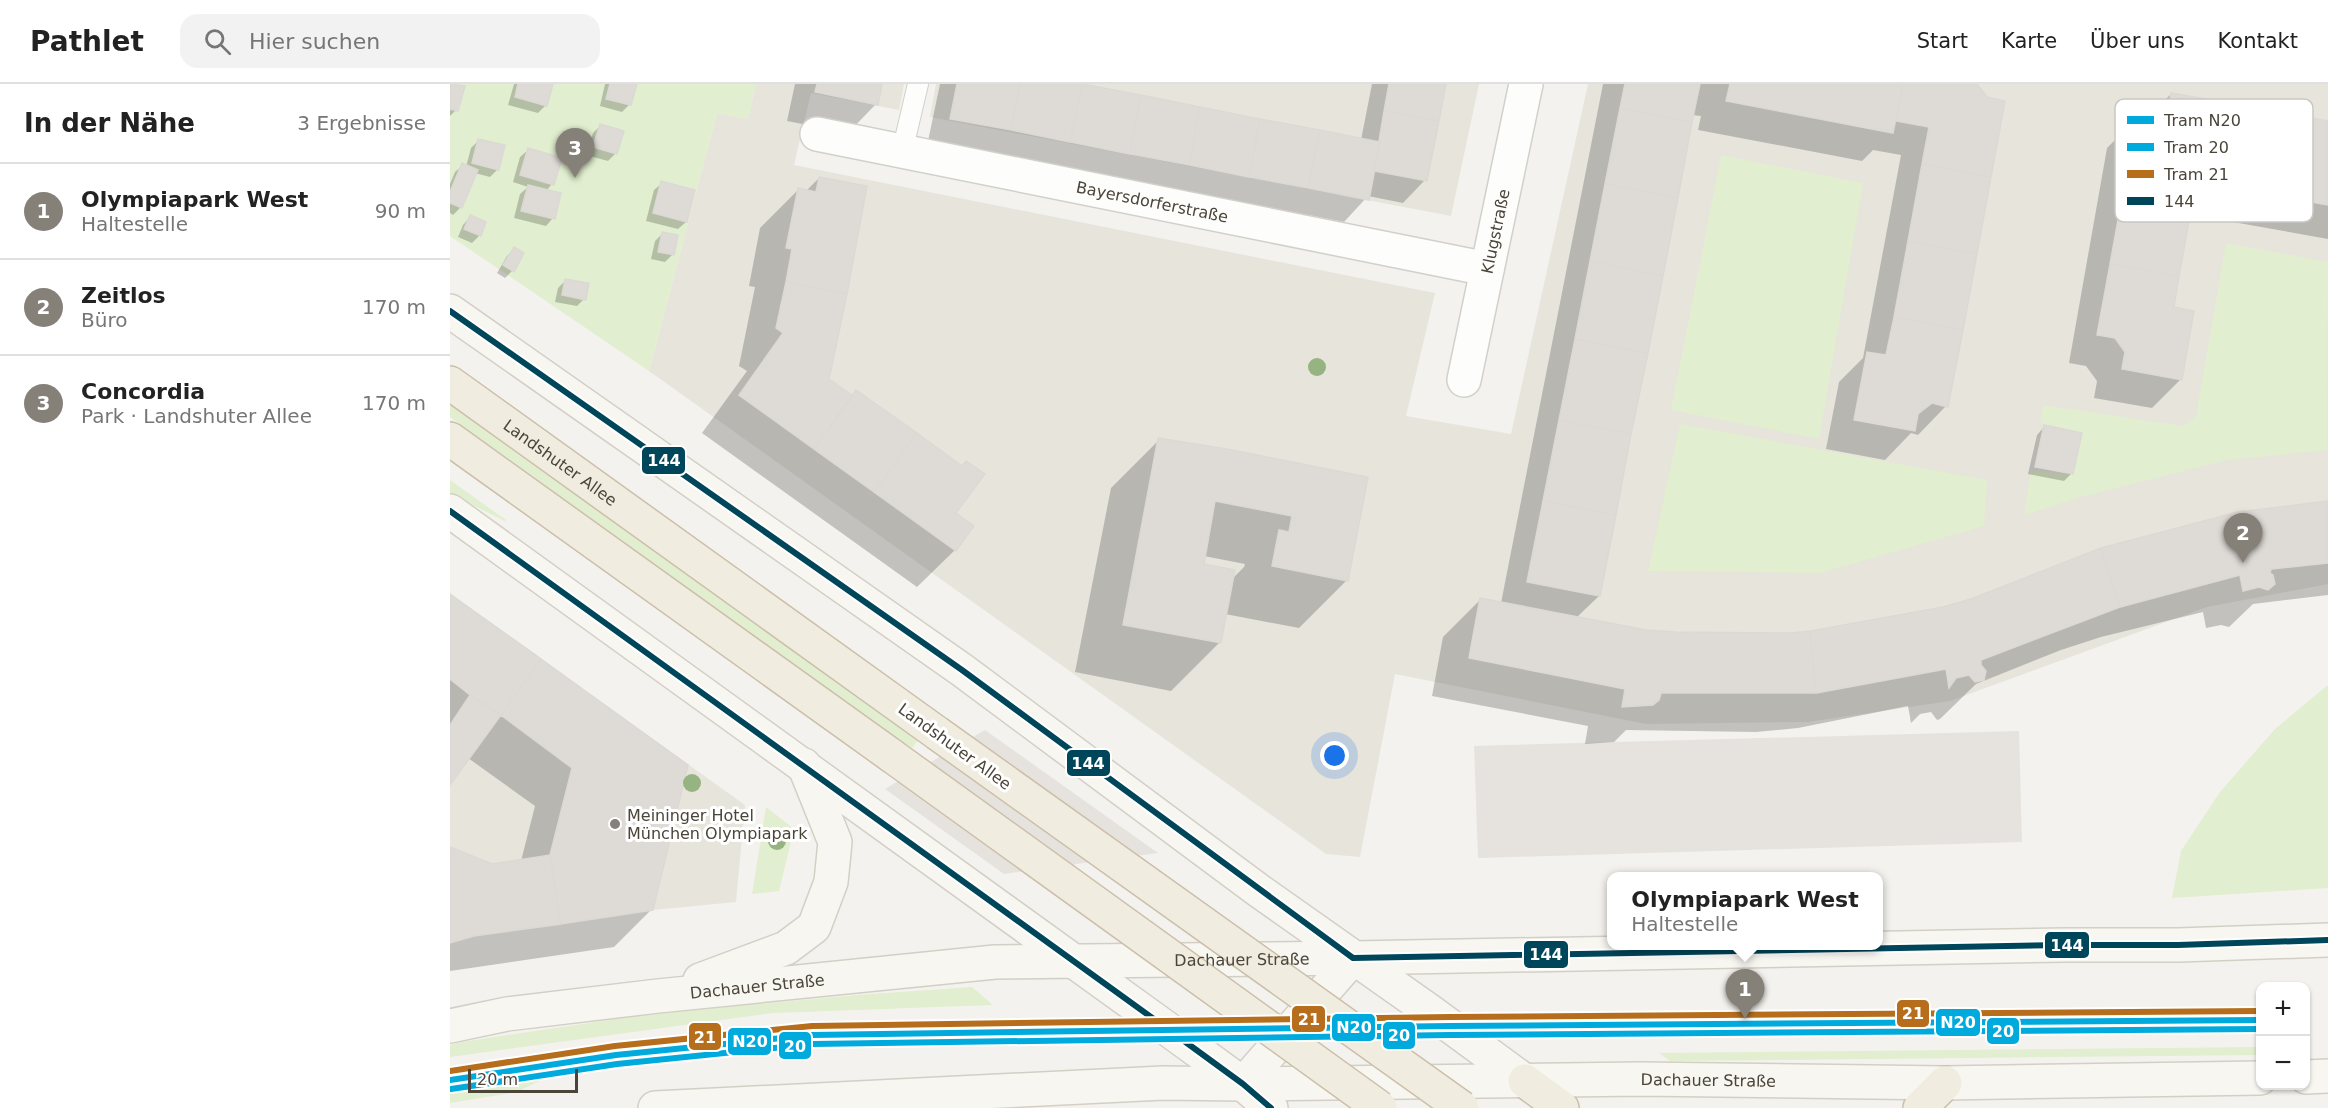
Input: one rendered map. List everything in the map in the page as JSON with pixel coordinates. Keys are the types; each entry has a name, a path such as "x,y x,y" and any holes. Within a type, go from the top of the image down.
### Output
{"highway":[{"name":"Landshuter Allee","path":"450,383 1462,1108"},
{"path":"450,439 1380,1108"},
{"path":"1525,1081 1562,1108"},
{"path":"1920,1108 1945,1083"}],"main road":[{"path":"450,311 962,670 1353,958 1525,1081"},
{"path":"450,511 1074,961 1243,1084 1271,1108"},
{"path":"658,996 786,948 814,927 831,882 835,842 804,765"},
{"name":"Dachauer Straße","path":"1883,948 2178,945 2328,940"},
{"name":"Dachauer Straße","path":"450,1026 507,1014 658,996 994,962 1791,950"},
{"path":"1243,1084 1353,958"},
{"path":"2310,1077 2328,1076"},
{"name":"Dachauer Straße","path":"655,1108 1163,1083 1640,1079 1945,1083 2256,1078"}],"street":[{"name":"Klugstraße","path":"1464,380 1526,84"},
{"name":"Bayersdorferstraße","path":"817,134 1487,269"}],"lane":[{"path":"902,152 918,84"}],"shaded area":[{"path":"756,84 904,84 899,110 811,93 794,165 1435,293 1406,416 1511,434 1588,84 2328,84 2328,584 2207,607 1950,701 1808,722 1646,724 1395,674 1360,857 1326,854 649,371 717,113 748,119"},
{"path":"936,84 1479,84 1451,216 930,117"},
{"path":"450,594 745,805 736,902 653,910 474,936 450,943"},
{"path":"985,730 1158,853 1004,874 885,789"},
{"path":"2019,731 2022,842 1478,858 1474,746"}],"green space":[{"path":"450,84 756,84 748,119 717,113 649,371 450,236"},
{"path":"1721,155 1863,183 1819,439 1671,410"},
{"path":"2226,243 2328,262 2327,450 2227,460 2081,497 2024,515 2031,471 2073,474 2082,433 2040,423 2043,405 2184,426 2196,416"},
{"path":"450,405 918,740 912,748 450,417"},
{"path":"1680,424 1987,480 1984,526 1820,573 1648,571"},
{"path":"450,480 506,520 450,494"},
{"path":"2328,685 2328,888 2172,898 2181,851 2220,792 2275,729"},
{"path":"766,807 794,829 779,891 752,894"},
{"path":"972,987 993,1005 773,1013 450,1057 450,1045 461,1042 650,1014"},
{"path":"2256,1047 2256,1055 1670,1061 1659,1053"},
{"path":"569,1066 517,1092 450,1103 450,1089"}],"building":[{"path":"450,84 465,86 458,111 450,109"},
{"path":"518,84 553,84 547,106 515,97"},
{"path":"610,84 637,84 631,105 606,99"},
{"path":"817,84 882,84 878,105 815,92"},
{"path":"957,84 1020,84 1011,130 950,119"},
{"path":"1020,84 1082,84 1070,142 1011,130"},
{"path":"1082,84 1141,95 1130,154 1070,142"},
{"path":"1389,84 1446,84 1439,121 1384,111"},
{"path":"1625,84 1700,84 1692,122 1620,108"},
{"path":"1730,84 1903,84 1893,133 1726,101"},
{"path":"1903,84 1977,84 1987,97 2005,101 1991,177 1922,164 1929,127 1896,121"},
{"path":"2171,93 2206,99 2170,99"},
{"path":"1141,95 1200,107 1189,165 1130,154"},
{"path":"1200,107 1260,119 1249,177 1189,165"},
{"path":"1620,108 1692,122 1678,198 1605,184"},
{"path":"1384,111 1439,121 1427,181 1374,171"},
{"path":"2313,118 2328,121 2328,205 2313,202"},
{"path":"1260,119 1320,130 1308,188 1249,177"},
{"path":"600,124 624,131 617,154 593,147"},
{"path":"1320,130 1380,142 1369,200 1308,188"},
{"path":"478,139 505,145 499,170 472,163"},
{"path":"528,148 562,158 554,185 520,175"},
{"path":"462,163 478,170 462,208 450,203 450,192"},
{"path":"1922,164 1991,177 1977,254 1908,241"},
{"path":"819,177 867,186 847,294 786,282 792,249 786,248 798,188 816,192"},
{"path":"661,181 695,190 687,222 653,213"},
{"path":"1605,184 1678,198 1663,276 1590,261"},
{"path":"528,185 561,193 555,219 521,211"},
{"path":"470,215 486,222 481,236 464,229"},
{"path":"2118,222 2189,222 2179,276 2110,264"},
{"path":"662,232 678,235 674,255 658,252"},
{"path":"1908,241 1977,254 1963,330 1894,317"},
{"path":"514,247 524,253 514,272 503,265"},
{"path":"1590,261 1663,276 1648,353 1575,339"},
{"path":"2110,264 2179,276 2174,307 2194,311 2182,380 2122,369 2125,352 2115,338 2097,335"},
{"path":"565,279 589,283 586,300 562,295"},
{"path":"786,282 847,294 829,379 853,396 814,449 739,395 783,333 776,328"},
{"path":"1894,317 1963,330 1948,407 1932,403 1918,414 1915,431 1854,420 1867,352 1886,355"},
{"path":"1575,339 1648,353 1631,434 1559,420"},
{"path":"856,390 917,433 874,492 814,449"},
{"path":"1559,420 1631,434 1616,515 1543,501"},
{"path":"2044,425 2082,433 2073,474 2035,467"},
{"path":"917,433 962,466 966,461 985,474 956,513 974,526 956,551 874,492"},
{"path":"1158,438 1368,477 1348,581 1272,566 1279,530 1289,532 1292,516 1215,501 1204,564 1235,570 1221,643 1123,625"},
{"path":"1543,501 1616,515 1600,596 1527,582"},
{"path":"2328,501 2328,563 2271,569 2270,573 2273,575 2275,584 2268,590 2259,587 2243,591 2240,575 2120,607 2101,548 2238,512"},
{"path":"2101,548 2120,607 1981,660 1981,665 1986,671 1984,680 1975,682 1969,675 1956,678 1949,688 1946,669 1816,693 1810,631 1943,607 1971,599"},
{"path":"450,594 541,659 501,715 450,679"},
{"path":"1480,598 1646,630 1790,633 1810,631 1816,693 1661,693 1659,700 1653,705 1622,707 1625,689 1469,658"},
{"path":"541,659 688,765 653,910 561,924 550,855 572,768 501,715"},
{"path":"470,695 501,715 450,785 450,725"},
{"path":"450,847 492,864 550,855 561,924 474,936 450,943"}],"tram line":[{"name":"21","path":"450,1071 615,1046 812,1026 1450,1017 2256,1011"},
{"name":"N20","path":"450,1080 616,1055 812,1035 1450,1026 2256,1020"},
{"name":"20","path":"451,1089 617,1064 813,1044 1450,1035 2256,1029"}],"transit line":[{"name":"144","path":"450,311 962,670 1353,958 1791,950"},
{"name":"144","path":"450,511 1169,1030 1243,1084 1271,1108"},
{"name":"144","path":"1883,948 2178,945 2328,940"}],"place":[{"name":"Concordia","path":"575,178"},
{"name":"Zeitlos","path":"2243,563"},
{"name":"Meininger Hotel München Olympiapark","path":"615,824"},
{"name":"Olympiapark West","path":"1745,1019"}]}
